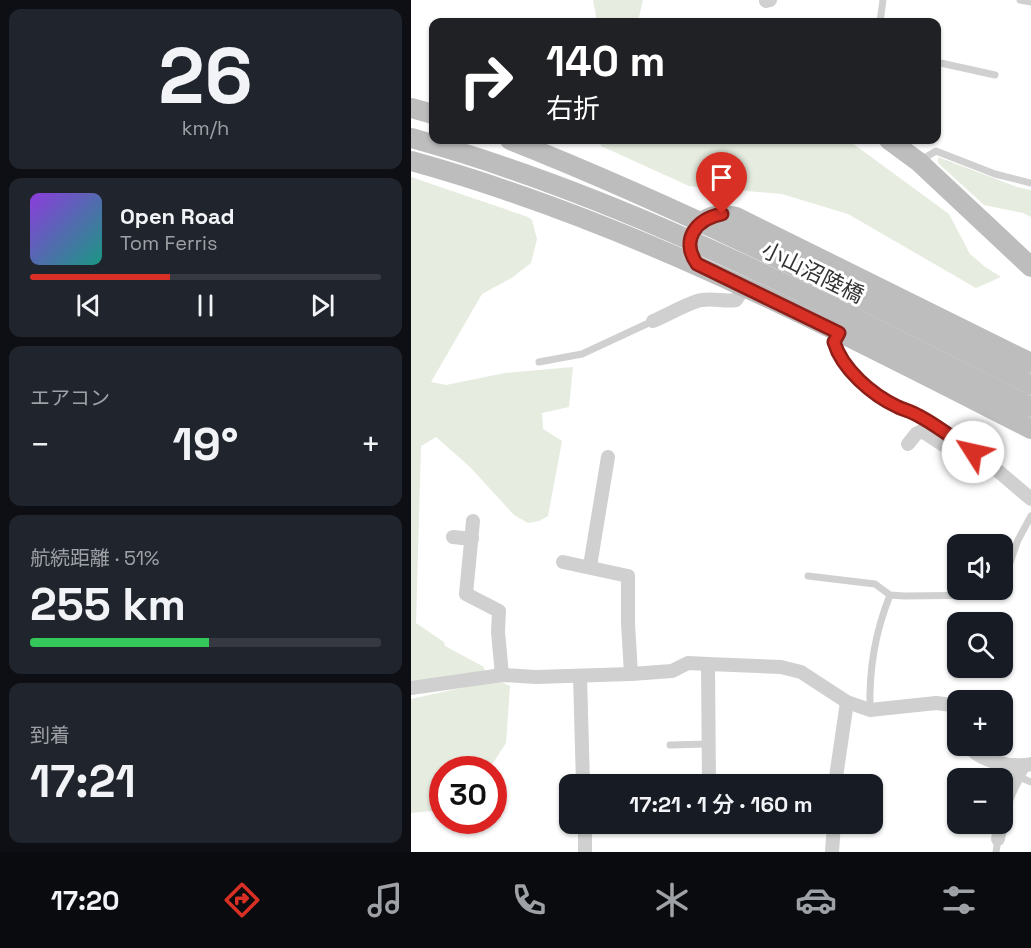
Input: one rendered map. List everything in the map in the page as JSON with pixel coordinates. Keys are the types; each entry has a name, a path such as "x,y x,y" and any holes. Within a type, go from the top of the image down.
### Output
{"main road":[{"path":"411,108 429,113"},
{"name":"小山沼陸橋","path":"445,144 569,190 757,271 1031,407"},
{"name":"小山沼陸橋","path":"520,144 720,231 1031,385"},
{"path":"894,144 919,162 1031,267"},
{"path":"411,161 452,172 529,199 697,264 1031,429"},
{"path":"697,264 691,256 689,247 692,233 699,224 712,216 722,214 736,217 1031,363"},
{"path":"959,393 985,340"}],"street":[{"path":"653,321 695,301 736,300 745,286"},
{"path":"839,333 834,342 836,347 851,369 874,393 897,407 918,415 991,465 1031,499"},
{"path":"908,444 916,434 922,431 977,465 991,465"},
{"path":"590,566 608,457"},
{"path":"474,521 466,594 499,611 498,632 503,675"},
{"path":"453,537 472,539"},
{"path":"563,562 628,576 631,674"},
{"path":"411,688 503,675 631,674 672,670 688,663 781,667 801,672 847,702 870,710 936,703 947,704"},
{"path":"708,664 709,774"},
{"path":"580,676 583,774"},
{"path":"836,774 847,702"},
{"path":"980,756 1024,768 1013,788"},
{"path":"585,834 585,852"},
{"path":"832,852 833,834"}],"lane":[{"path":"881,18 883,0"},
{"path":"1020,0 1031,3"},
{"path":"941,63 995,75"},
{"path":"919,162 936,151 995,174 1031,183"},
{"path":"539,362 582,354 653,321"},
{"path":"1013,554 1031,516"},
{"path":"808,576 875,584 890,595 947,595"},
{"path":"870,710 869,682 873,658 879,624 890,595"},
{"path":"670,745 708,744"},
{"path":"1024,768 1031,782"}],"shaded area":[{"path":"593,0 643,0 638,18 596,18"},
{"path":"601,144 853,144 949,214 970,254 1001,277 976,288 848,214 782,194 689,186"},
{"path":"938,157 1017,187 1031,190 1031,217 1023,213 984,205 938,163"},
{"path":"411,177 528,217 532,220 537,239 531,263 513,277 482,294 431,382 446,385 505,373 573,367 569,407 542,413 543,429 562,441 548,516 539,521 528,523 514,515 470,467 436,437 421,446 416,623 444,642 445,646 484,667 485,678 411,685"},
{"path":"497,680 510,686 506,743 498,756 429,756 429,811 411,813 411,699"}],"route":[{"path":"722,214 712,216 699,224 692,233 689,247 691,256 697,264 839,333 834,342 836,347 851,369 874,393 897,407 918,415 973,452"}]}
